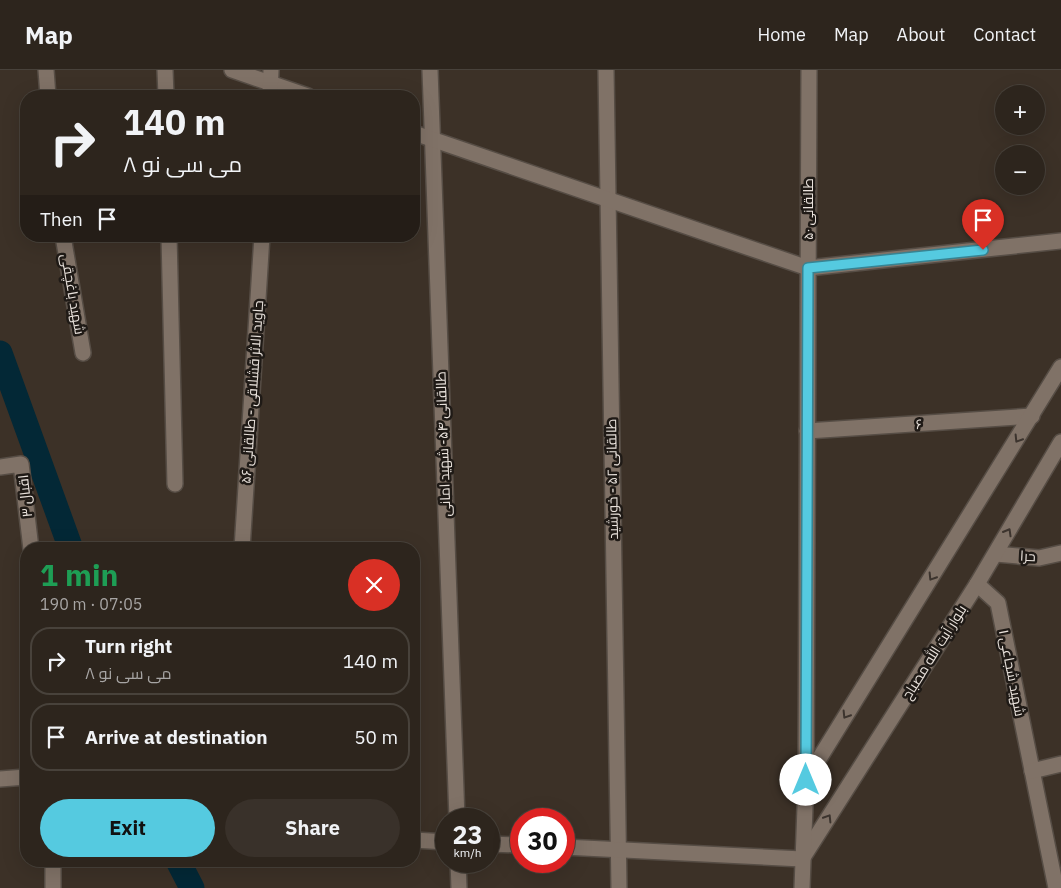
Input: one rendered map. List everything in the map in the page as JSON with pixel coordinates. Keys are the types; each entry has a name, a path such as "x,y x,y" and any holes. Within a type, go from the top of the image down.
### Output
{"street":[{"path":"46,70 48,90"},
{"path":"166,70 166,90"},
{"path":"232,70 291,90"},
{"name":"طالقانی ۵۴- شهید امانی","path":"430,70 456,808"},
{"name":"طالقانی ۵۲ - خورشید","path":"606,70 619,888"},
{"name":"طالقانی ۵۰","path":"802,888 806,780 809,70"},
{"path":"420,135 808,268 1061,241"},
{"name":"شهید باغچقی","path":"64,242 84,352"},
{"path":"169,242 175,484"},
{"name":"جاوید الاثر قشلاقی - طالقانی ۵۶","path":"242,542 262,242"},
{"path":"806,780 1061,367"},
{"name":"۶","path":"807,431 1032,416"},
{"name":"بلوار آیت الله مصباح","path":"802,859 996,554 1061,442"},
{"name":"اقبال ۳","path":"0,467 21,464 30,542"},
{"name":"حرا","path":"996,554 1039,558 1061,553"},
{"name":"شهید شجاعی ۱","path":"977,584 998,603 1056,888"},
{"path":"1032,771 1061,764"},
{"path":"0,779 20,777"},
{"path":"420,840 435,841"},
{"path":"575,848 802,859"},
{"path":"52,888 54,867"},
{"path":"458,873 459,888"}],"waterway":[{"path":"0,353 68,542"},
{"path":"181,867 192,888"}],"route":[{"path":"806,780 808,268 983,250"}]}
